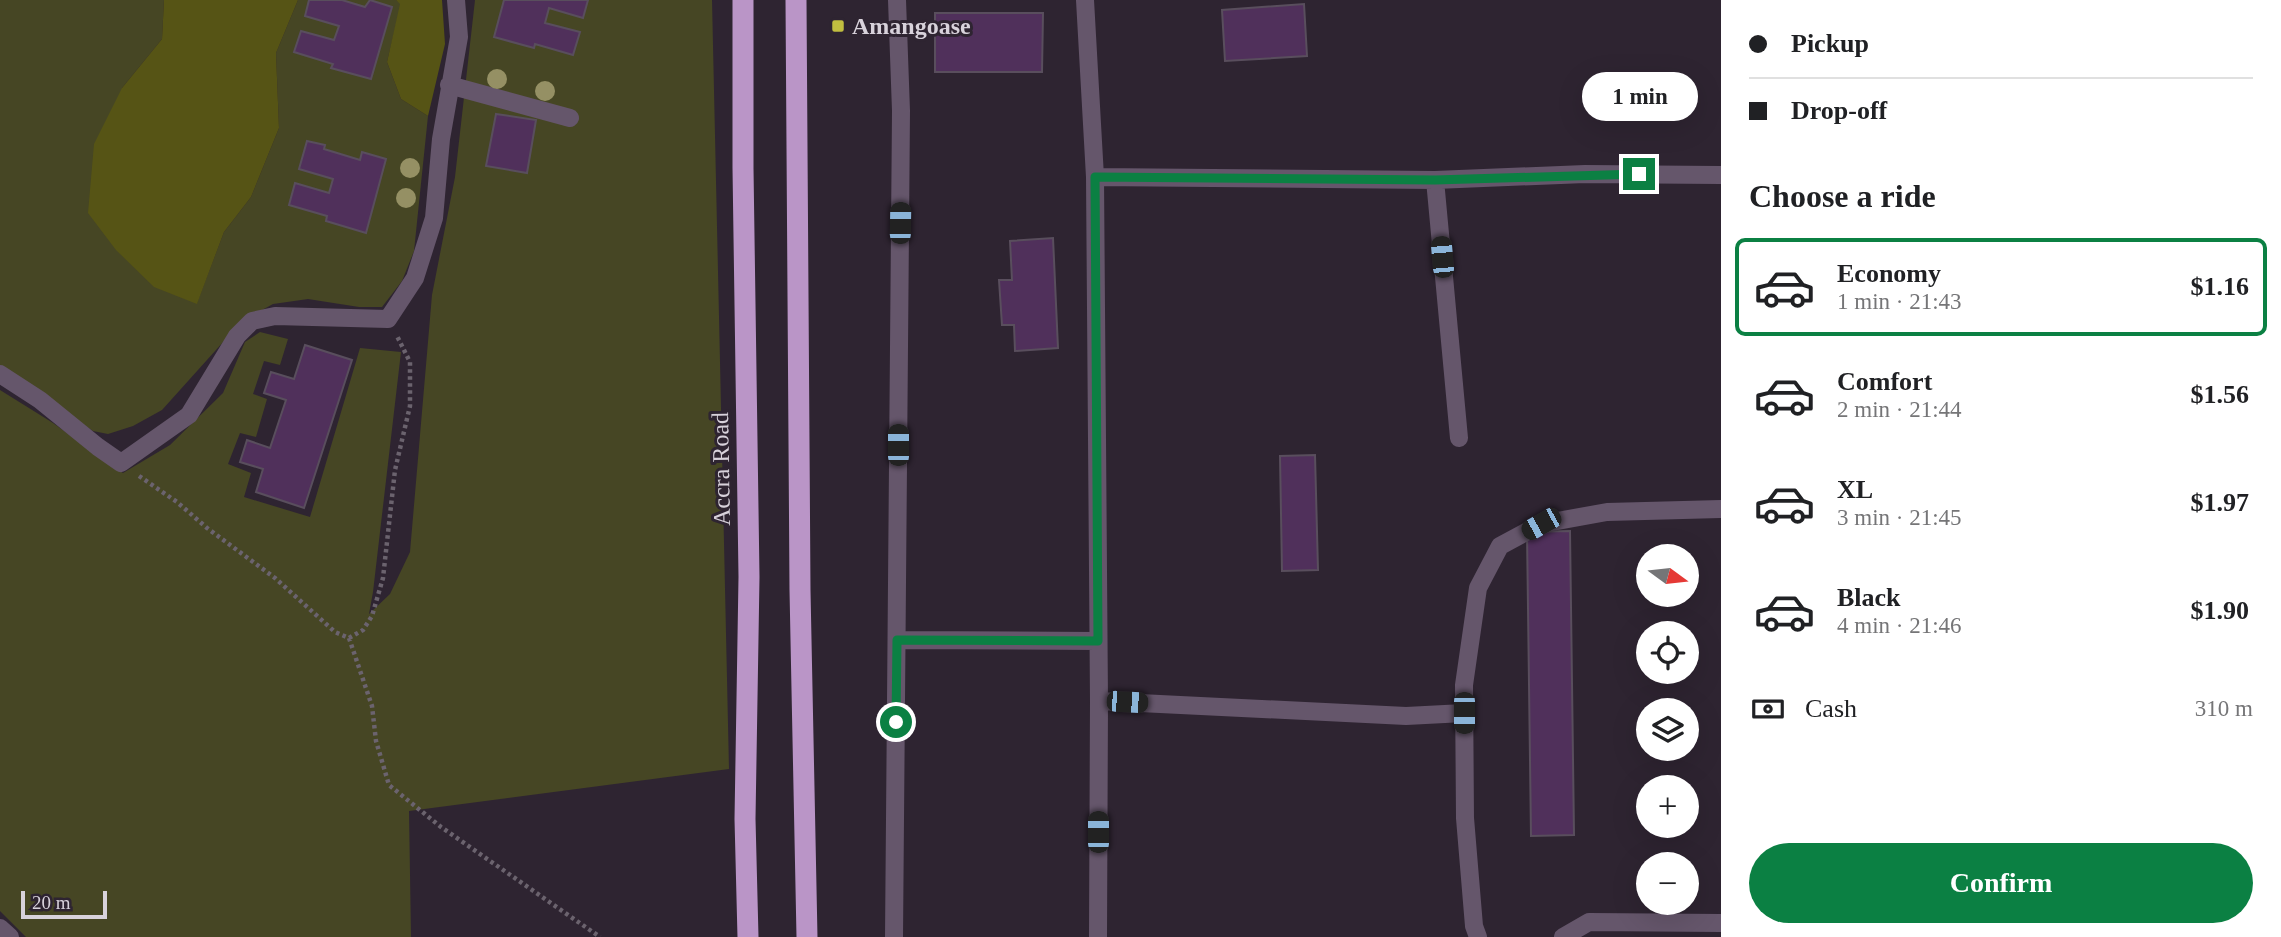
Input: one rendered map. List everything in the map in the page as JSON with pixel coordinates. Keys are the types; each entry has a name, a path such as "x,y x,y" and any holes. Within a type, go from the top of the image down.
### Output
{"highway":[{"name":"Accra Road","path":"743,0 749,577 745,819 748,937"},
{"path":"796,0 800,576 807,937"}],"street":[{"path":"0,374 40,400 97,447 121,463 189,415 237,336 252,321 275,316 388,319 415,278 434,218 449,85 459,37 456,0"},
{"path":"894,937 901,111 897,0"},
{"path":"1085,0 1095,177 1098,937"},
{"path":"449,85 570,118"},
{"path":"1095,177 1435,180 1585,174 1721,175"},
{"path":"1435,180 1459,438"},
{"path":"1478,937 1474,926 1465,818 1464,685 1478,588 1500,546 1541,524 1607,512 1721,509"},
{"path":"897,640 1098,641"},
{"path":"1099,701 1406,716 1464,713"},
{"path":"1563,937 1589,922 1721,923"},
{"path":"0,928 10,937"}],"path":[{"path":"349,638 363,630 372,615 383,578 395,470 410,406 410,362 388,319"},
{"path":"121,463 177,502 207,528 275,578 335,632 349,638 372,706 376,741 389,785 441,827 600,937"}],"shaded area":[{"path":"0,0 164,0 162,39 122,88 197,303 224,232 251,197 279,128 276,53 298,0 396,0 401,4 387,62 401,99 428,116 414,251 402,281 382,307 359,307 308,299 273,304 242,321 162,410 133,426 108,434 93,431 0,369"},
{"path":"164,0 298,0 276,53 279,128 251,197 224,232 197,304 154,287 116,250 88,213 94,144 122,88 162,39"},
{"path":"396,0 442,0 445,44 428,116 401,99 387,62 400,4"},
{"path":"475,0 712,0 729,769 409,811 411,937 26,937 0,911 0,390 53,423 123,473 170,445 223,393 245,342 260,332 288,339 280,365 264,361 253,394 267,399 256,437 240,433 228,464 251,473 244,497 310,517 360,348 401,352 369,614 390,594 410,552 432,295 455,177"}],"building":[{"path":"309,0 342,0 365,7 370,0 392,7 371,79 331,68 333,64 294,52 301,31 334,40 339,26 305,16"},
{"path":"504,0 588,0 583,18 549,8 545,23 580,32 573,55 535,44 534,48 494,37"},
{"path":"1304,4 1307,56 1225,61 1222,10"},
{"path":"935,13 1043,13 1042,72 935,72"},
{"path":"496,114 536,120 527,173 486,166"},
{"path":"307,141 325,145 324,149 360,160 362,152 386,159 366,233 326,221 327,216 289,205 295,183 329,193 333,179 299,169"},
{"path":"1053,238 1058,348 1015,351 1014,325 1002,325 999,280 1012,280 1010,241"},
{"path":"305,345 352,360 304,508 256,492 263,469 240,462 247,440 270,448 286,400 264,393 271,372 294,379"},
{"path":"1315,455 1318,570 1282,571 1280,456"},
{"path":"1570,531 1574,835 1531,836 1527,532"}],"place":[{"name":"Amangoase","path":"838,26"}],"route":[{"path":"896,722 897,640 1098,641 1095,177 1435,180 1639,174"}]}
